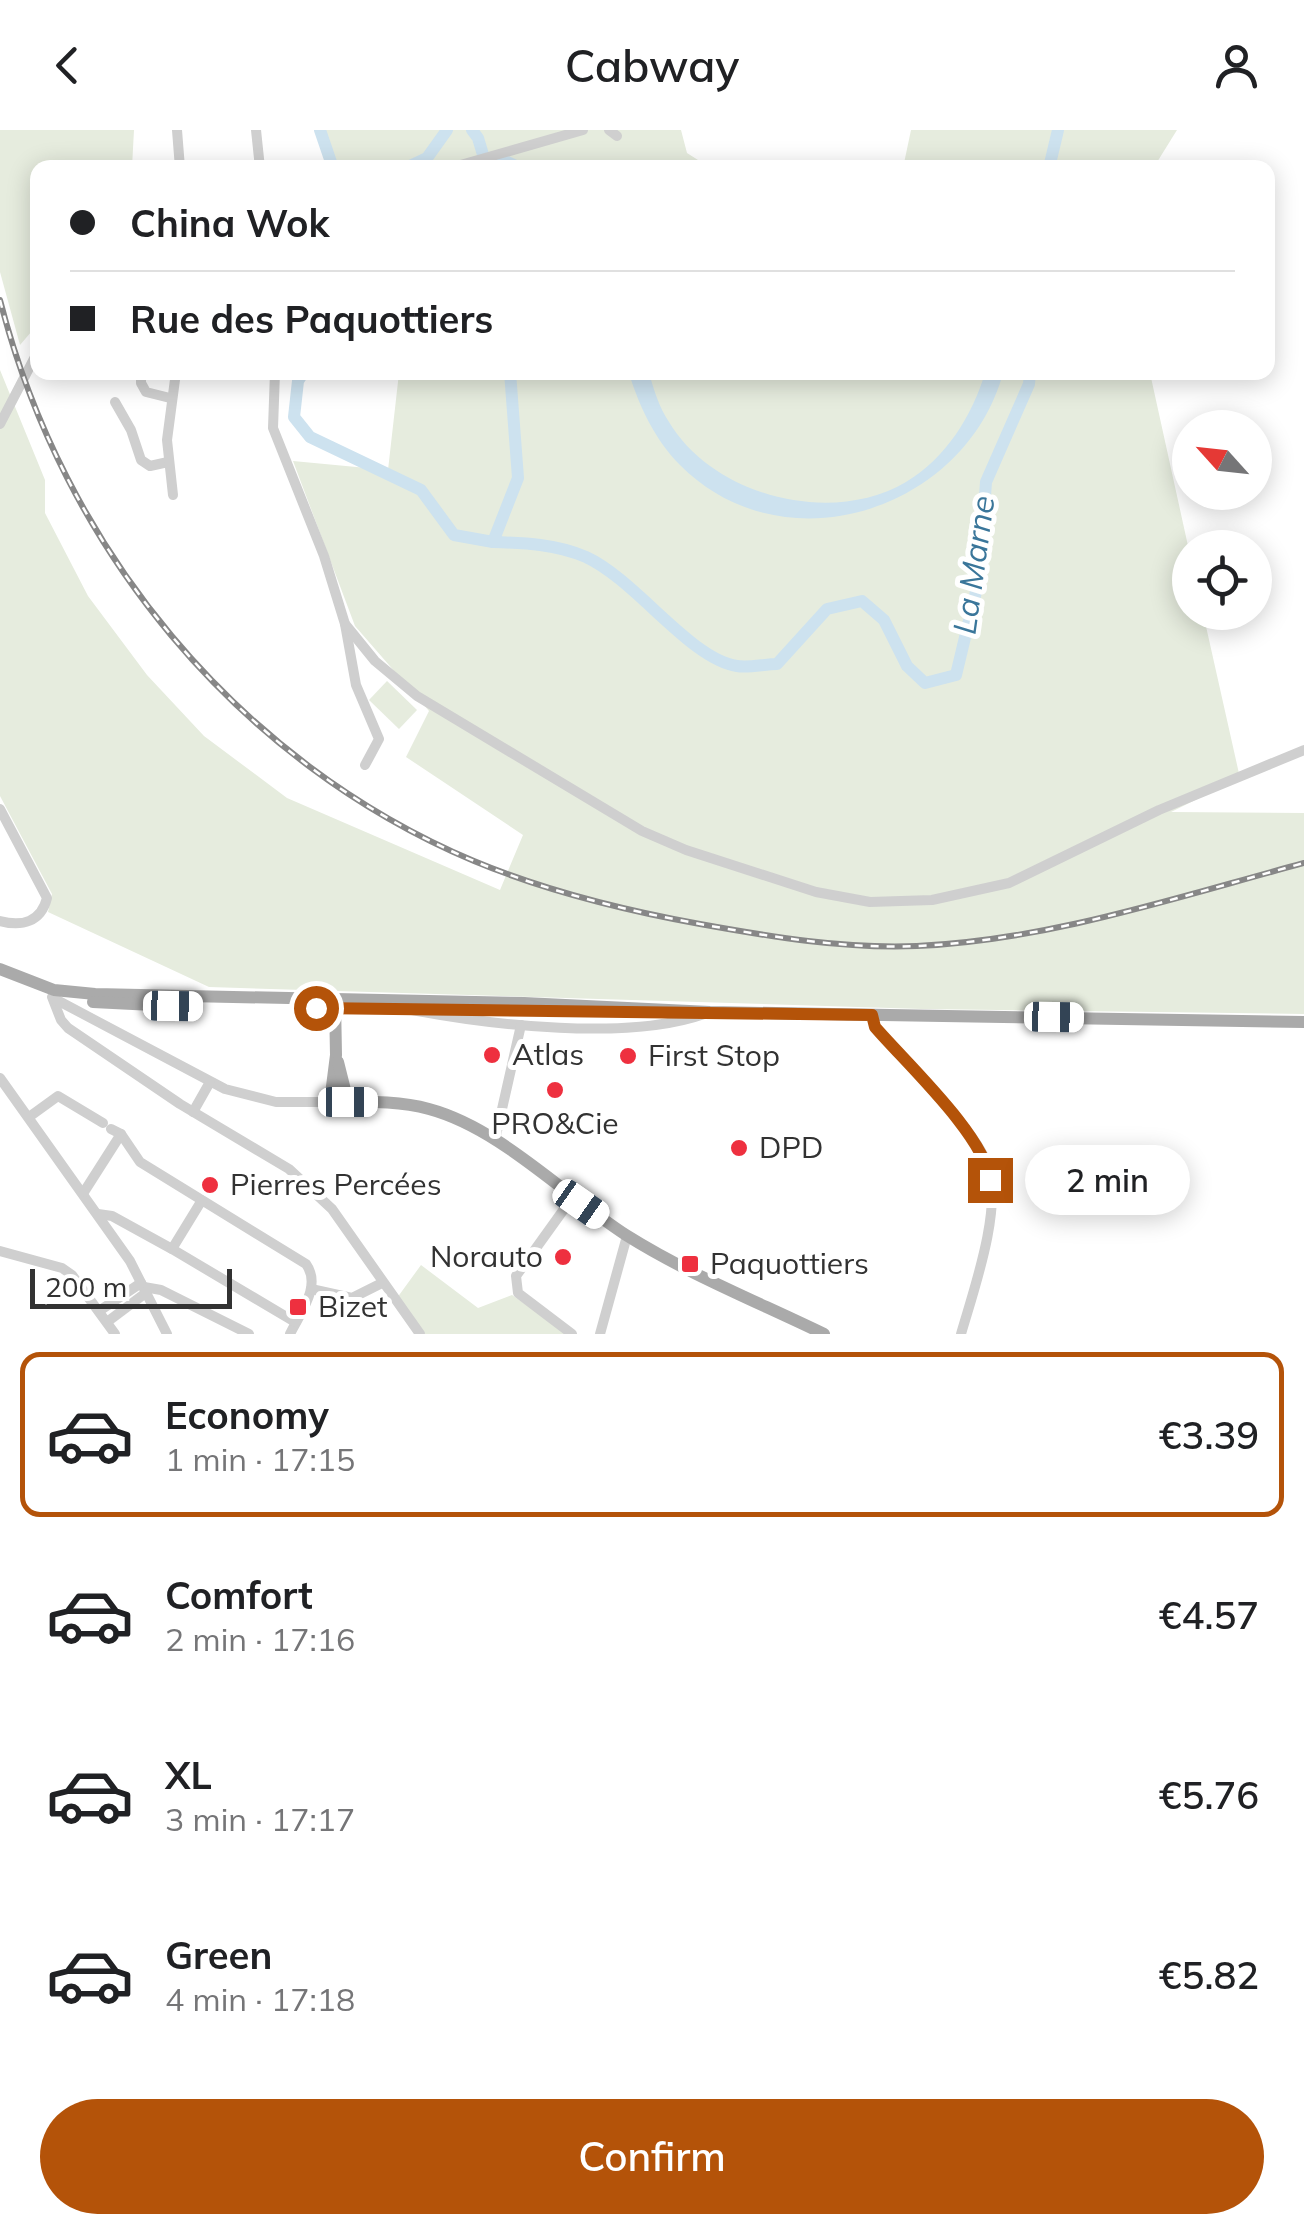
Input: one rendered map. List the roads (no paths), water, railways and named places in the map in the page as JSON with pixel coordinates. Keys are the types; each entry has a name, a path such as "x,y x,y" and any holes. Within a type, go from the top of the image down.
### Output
{"main road":[{"path":"0,972 76,993 412,1010 1304,1022"},
{"path":"0,972 52,998 115,1004 524,1003 626,1010"},
{"path":"335,1005 336,1055 330,1102 425,1108 447,1114 494,1140 627,1236 824,1334"},
{"path":"336,1055 348,1102"}],"street":[{"path":"177,130 179,160"},
{"path":"256,130 259,160"},
{"path":"474,160 582,130"},
{"path":"0,424 30,366"},
{"path":"141,380 146,392 170,398"},
{"path":"173,494 168,462 174,380"},
{"path":"276,380 273,428 324,556 344,624 356,686 379,739 365,764"},
{"path":"115,402 131,430 141,460 150,466 168,462"},
{"path":"344,624 383,668 416,696 622,821 660,840 734,866 816,892 870,902 932,900 1009,883 1159,810 1304,750"},
{"path":"0,810 47,898 44,910 32,921 0,921"},
{"path":"52,998 243,1096 330,1102"},
{"path":"52,998 68,1028 193,1112 289,1169 332,1209 420,1334"},
{"path":"412,1010 521,1025 620,1028 659,1025 710,1012"},
{"path":"872,1015 875,1027 969,1133 989,1166 988,1234 961,1334"},
{"path":"494,1140 521,1025"},
{"path":"0,1078 84,1192 144,1287 166,1334"},
{"path":"193,1112 210,1082"},
{"path":"30,1118 58,1096 112,1129 140,1162 306,1264 313,1275 311,1289 290,1334"},
{"path":"84,1192 112,1129"},
{"path":"572,1198 516,1276 518,1293 572,1334"},
{"path":"172,1249 202,1200"},
{"path":"98,1214 112,1216 295,1322"},
{"path":"600,1334 627,1236"},
{"path":"0,1251 62,1268 116,1334"},
{"path":"311,1289 346,1298 382,1283"},
{"path":"106,1322 144,1287"},
{"path":"98,1311 144,1287 161,1290 249,1334"}],"water":[{"path":"632,380 651,380 669,422 689,448 744,486 777,497 844,502 876,495 920,472 956,435 982,380 1000,380 983,421 952,460 912,490 867,510 818,518 769,514 722,497 680,465 663,445"}],"waterway":[{"name":"La Marne","path":"320,130 330,160"},
{"name":"La Marne","path":"423,160 447,130"},
{"name":"La Marne","path":"472,130 485,160"},
{"name":"La Marne","path":"1051,160 1058,130"},
{"name":"La Marne","path":"299,380 294,417 310,437 421,490 454,535 493,542"},
{"name":"La Marne","path":"511,380 518,478 493,542 552,547 586,557 624,583 701,649 737,666 777,664 827,609 862,601 884,620 907,666 925,683 956,675 979,579 986,482 1029,380"}],"railway":[{"path":"0,300 29,391 67,478 115,560 172,636 236,705 309,766 388,818 474,861 557,890 671,919 862,946 967,942 1064,926 1304,863"}],"place":[{"name":"Atlas","path":"492,1055"},
{"name":"First Stop","path":"628,1056"},
{"name":"PRO&Cie","path":"555,1090"},
{"name":"DPD","path":"739,1148"},
{"name":"Pierres Percées","path":"210,1185"},
{"name":"Norauto","path":"563,1257"},
{"name":"Paquottiers","path":"690,1264"},
{"name":"Bizet","path":"298,1307"}]}
